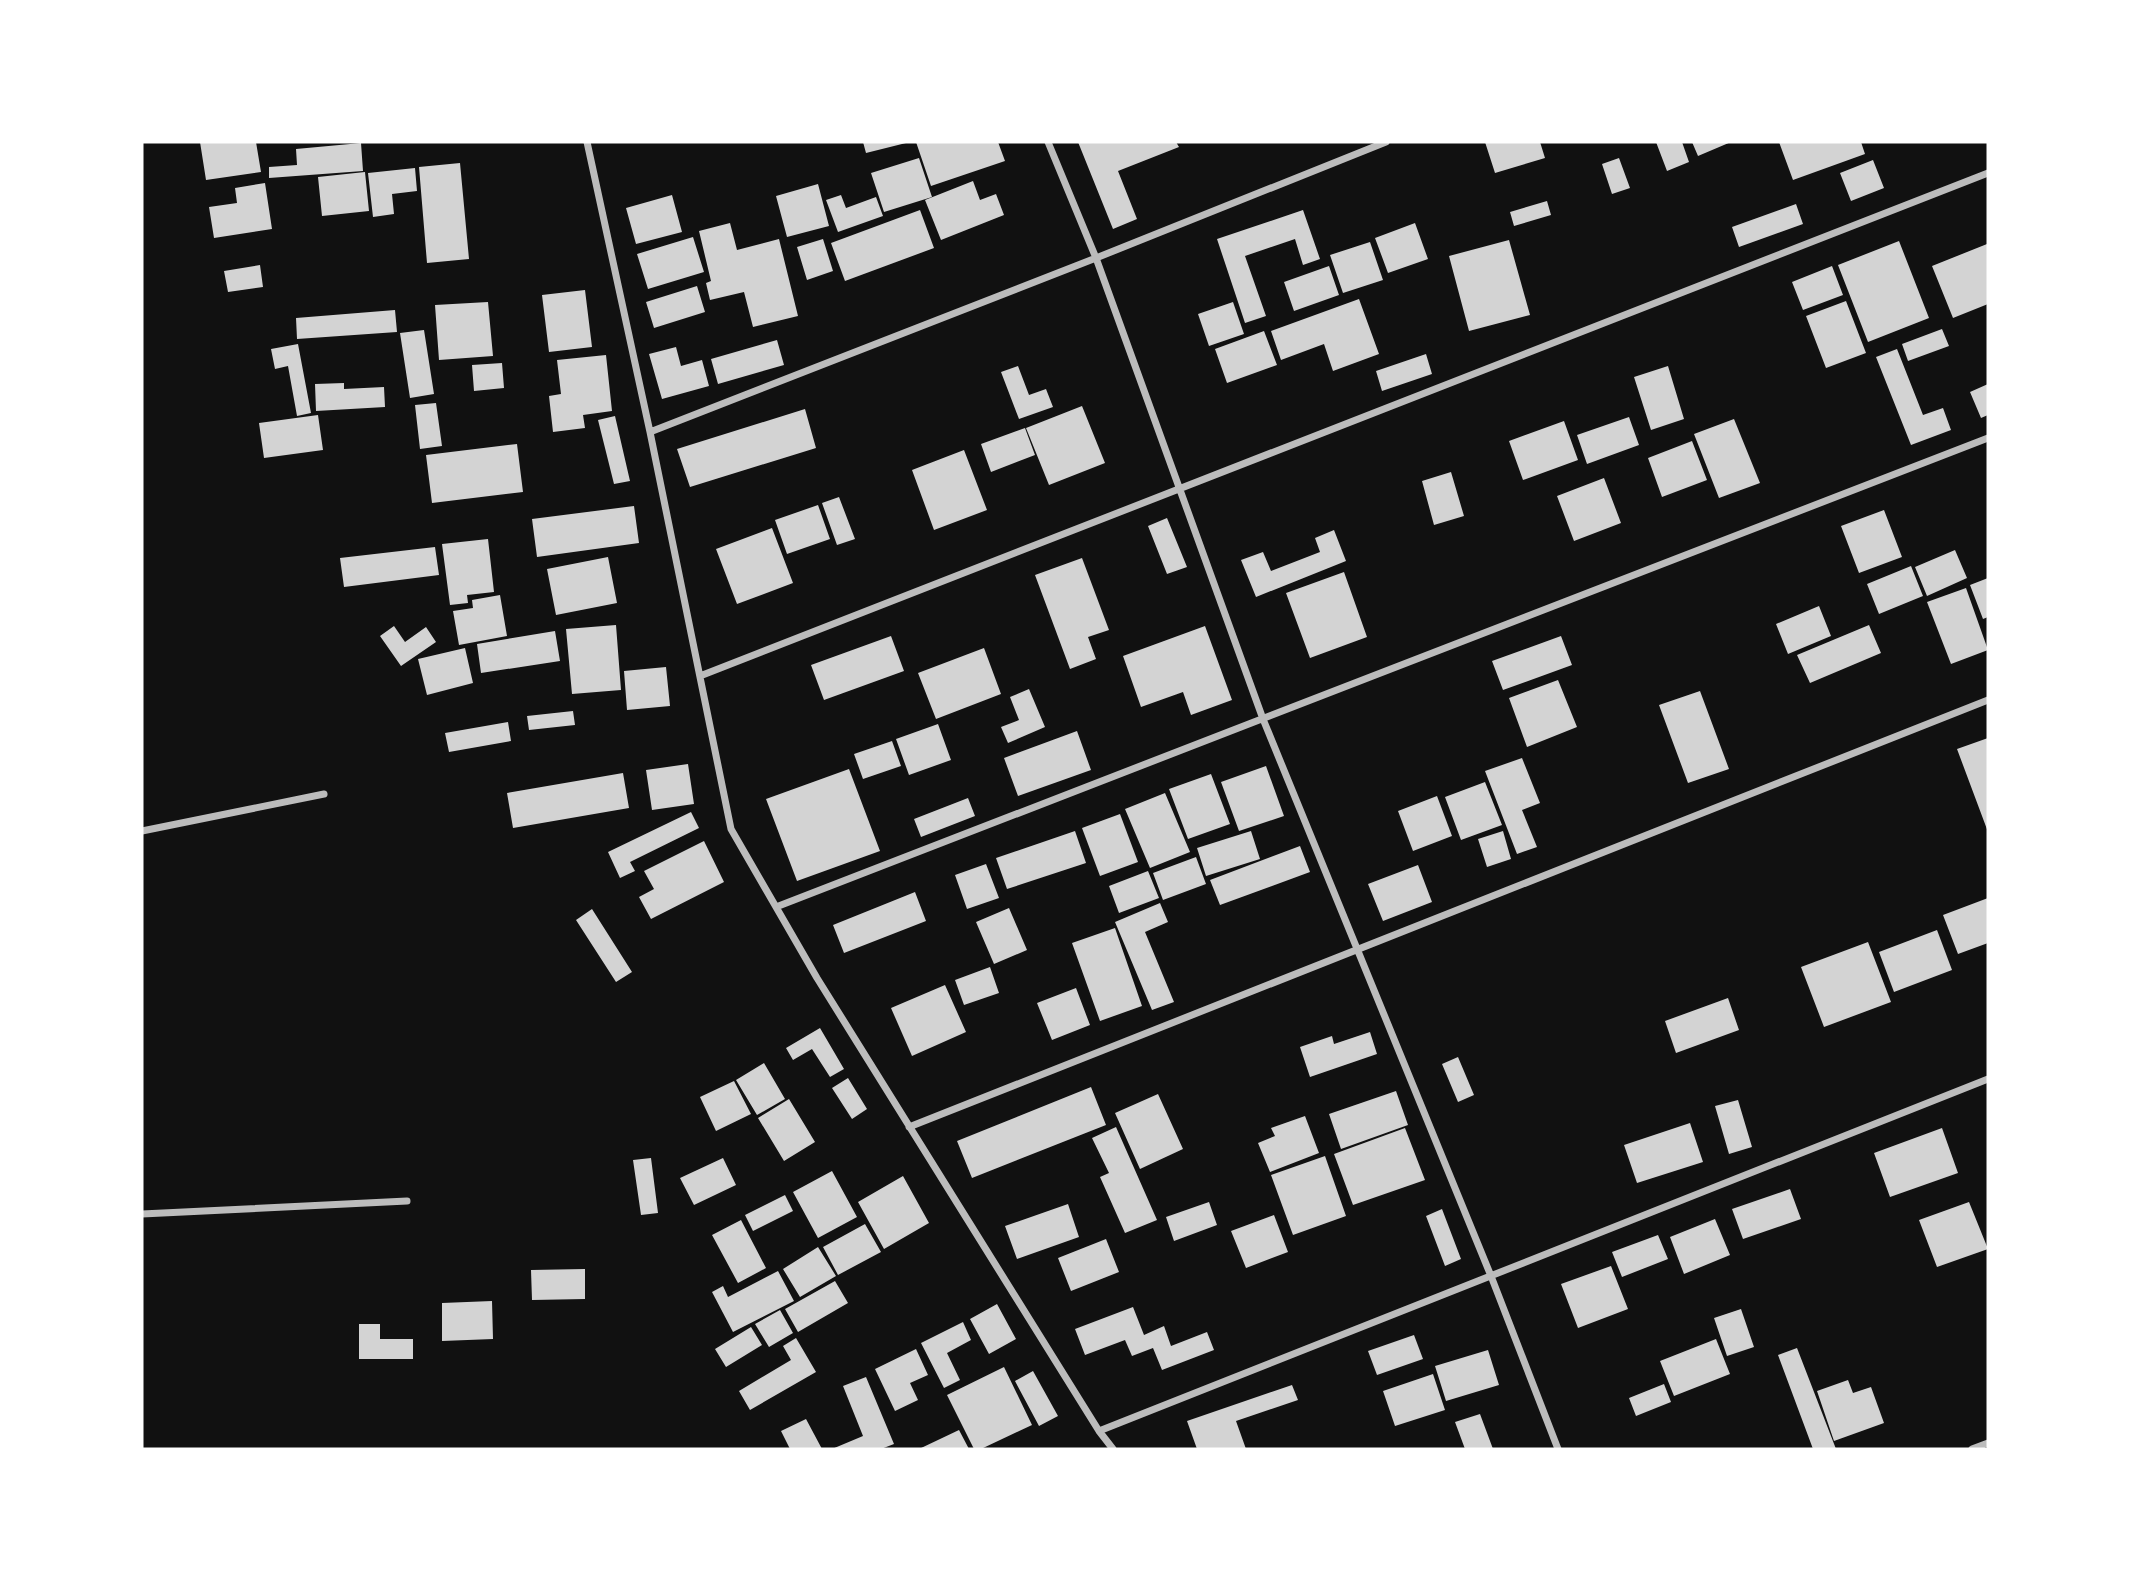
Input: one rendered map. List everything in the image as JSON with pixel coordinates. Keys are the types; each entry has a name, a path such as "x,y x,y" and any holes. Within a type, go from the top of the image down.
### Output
{"street":[{"path":"587,142 732,829 817,978 1099,1431 1113,1449"},
{"path":"1048,142 1096,258 1263,719 1491,1276 1558,1449"},
{"path":"650,432 1386,142"},
{"path":"700,676 1988,173"},
{"path":"776,907 1988,438"},
{"path":"909,1127 1988,700"},
{"path":"142,831 324,794"},
{"path":"1099,1431 1988,1079"},
{"path":"142,1214 407,1201"},
{"path":"1972,1449 1988,1443"}],"building":[{"path":"200,142 256,142 261,172 206,180"},
{"path":"863,142 906,142 906,143 866,153"},
{"path":"916,142 998,142 1005,161 931,186"},
{"path":"1078,142 1176,142 1179,147 1118,171 1137,219 1113,229"},
{"path":"1485,142 1540,142 1545,158 1495,173"},
{"path":"1656,142 1682,142 1689,162 1667,171"},
{"path":"1692,142 1731,142 1698,156"},
{"path":"1779,142 1861,142 1865,154 1793,180"},
{"path":"361,143 363,171 269,178 269,167 297,165 296,149"},
{"path":"919,158 932,197 884,212 871,173"},
{"path":"1619,158 1630,188 1612,194 1602,164"},
{"path":"1873,160 1884,188 1851,201 1840,173"},
{"path":"460,163 469,259 427,263 419,167"},
{"path":"415,168 417,191 392,194 394,214 373,217 368,173"},
{"path":"365,172 369,211 322,216 318,177"},
{"path":"973,181 980,200 996,194 1004,215 941,240 925,200"},
{"path":"265,183 272,229 214,238 209,207 237,203 235,188"},
{"path":"818,184 829,226 787,237 776,196"},
{"path":"672,195 682,232 636,244 626,208"},
{"path":"841,195 846,208 876,197 883,216 838,232 826,200"},
{"path":"1547,201 1551,215 1514,226 1510,212"},
{"path":"1796,204 1803,224 1739,247 1732,227"},
{"path":"920,210 934,248 845,281 831,243"},
{"path":"1303,210 1320,259 1303,265 1295,239 1245,256 1266,316 1245,323 1217,239"},
{"path":"730,223 737,250 779,239 798,316 753,327 744,292 710,300 706,283 711,281 699,231"},
{"path":"1415,223 1428,259 1388,273 1375,238"},
{"path":"693,237 704,272 648,289 637,254"},
{"path":"823,239 833,271 807,280 797,247"},
{"path":"1509,240 1530,315 1469,331 1449,256"},
{"path":"1899,241 1929,318 1868,342 1838,265"},
{"path":"1370,242 1383,280 1343,293 1330,255"},
{"path":"1987,244 1988,304 1953,318 1932,266"},
{"path":"260,265 263,287 228,292 224,271"},
{"path":"1329,266 1339,295 1294,311 1284,282"},
{"path":"1832,266 1843,295 1803,310 1792,282"},
{"path":"697,286 705,312 654,328 646,302"},
{"path":"585,290 592,347 549,352 542,295"},
{"path":"1359,299 1379,354 1333,371 1324,344 1281,360 1271,331"},
{"path":"1846,301 1866,353 1826,368 1806,316"},
{"path":"488,302 493,356 439,360 435,305"},
{"path":"1233,302 1244,334 1209,346 1198,314"},
{"path":"395,310 397,332 297,339 296,318"},
{"path":"1942,329 1949,346 1908,361 1902,344"},
{"path":"424,330 434,394 410,398 400,333"},
{"path":"1264,331 1277,365 1227,383 1215,349"},
{"path":"777,340 784,365 718,384 711,359"},
{"path":"298,344 311,413 297,416 288,366 275,369 271,349"},
{"path":"676,347 681,366 702,360 709,386 662,399 649,354"},
{"path":"1897,349 1923,415 1943,408 1951,430 1911,445 1876,357"},
{"path":"1426,354 1432,374 1382,391 1376,371"},
{"path":"606,355 612,411 583,415 585,428 553,432 549,396 561,394 557,360"},
{"path":"502,363 504,388 474,391 472,365"},
{"path":"1018,366 1029,395 1046,389 1053,407 1019,419 1001,372"},
{"path":"1668,366 1684,419 1651,430 1634,377"},
{"path":"344,383 344,389 384,387 385,407 316,411 315,384"},
{"path":"1988,384 1988,415 1981,418 1970,392"},
{"path":"436,403 442,446 420,449 415,405"},
{"path":"1082,406 1105,463 1049,485 1026,428"},
{"path":"805,409 816,448 690,487 677,449"},
{"path":"318,415 323,450 264,458 259,423"},
{"path":"615,416 630,481 614,484 598,420"},
{"path":"1629,417 1639,445 1587,464 1577,435"},
{"path":"1734,419 1760,483 1719,498 1694,434"},
{"path":"1564,421 1578,460 1523,480 1509,441"},
{"path":"1025,428 1035,455 991,472 981,444"},
{"path":"1692,441 1707,480 1662,497 1648,458"},
{"path":"517,444 523,492 432,503 426,455"},
{"path":"964,450 987,510 934,530 912,470"},
{"path":"1451,472 1464,516 1434,525 1422,481"},
{"path":"1604,478 1621,523 1574,541 1557,496"},
{"path":"839,497 855,539 837,545 822,503"},
{"path":"818,505 830,539 787,554 775,520"},
{"path":"634,506 639,543 537,557 532,519"},
{"path":"1884,510 1902,557 1859,573 1841,526"},
{"path":"1167,518 1187,567 1167,574 1148,526"},
{"path":"772,528 793,583 737,604 716,549"},
{"path":"1334,530 1346,561 1256,597 1241,560 1263,552 1271,571 1320,552 1315,538"},
{"path":"488,539 494,592 467,595 468,603 450,605 442,544"},
{"path":"435,547 439,575 344,587 340,558"},
{"path":"1955,550 1967,578 1927,596 1915,567"},
{"path":"608,557 617,603 556,615 547,569"},
{"path":"1082,558 1109,630 1088,637 1096,659 1070,669 1035,575"},
{"path":"1911,566 1923,596 1879,614 1867,584"},
{"path":"1344,572 1367,637 1310,658 1286,593"},
{"path":"1988,578 1988,617 1983,619 1970,585"},
{"path":"1966,588 1988,650 1951,664 1927,602"},
{"path":"500,595 507,636 459,645 453,611 473,608 472,600"},
{"path":"1819,606 1831,636 1788,654 1776,624"},
{"path":"616,625 621,690 572,694 566,629"},
{"path":"1869,625 1881,653 1810,683 1797,655"},
{"path":"394,626 405,642 426,627 436,642 401,666 380,636"},
{"path":"1205,626 1232,700 1191,715 1183,692 1141,707 1123,656"},
{"path":"555,631 560,661 481,673 477,644"},
{"path":"891,636 904,671 824,700 811,665"},
{"path":"1561,636 1572,665 1503,690 1492,661"},
{"path":"465,648 473,683 427,695 418,659"},
{"path":"984,648 1001,694 936,719 918,673"},
{"path":"666,667 670,706 627,710 624,671"},
{"path":"1558,680 1577,727 1527,747 1509,698"},
{"path":"1029,689 1045,727 1008,743 1001,727 1019,720 1010,697"},
{"path":"1700,691 1729,769 1688,783 1659,705"},
{"path":"573,711 575,725 529,730 527,716"},
{"path":"508,722 511,741 449,752 445,733"},
{"path":"938,724 951,760 909,775 896,739"},
{"path":"1077,731 1091,770 1018,796 1004,758"},
{"path":"1988,738 1988,832 1957,749"},
{"path":"892,741 901,766 863,779 854,754"},
{"path":"1522,758 1540,803 1522,810 1537,847 1517,854 1485,771"},
{"path":"688,764 694,804 652,810 646,770"},
{"path":"1266,766 1284,816 1239,831 1221,782"},
{"path":"849,769 880,851 797,881 766,799"},
{"path":"623,773 629,808 513,828 507,793"},
{"path":"1211,774 1230,824 1188,839 1169,789"},
{"path":"1485,782 1502,825 1461,840 1445,797"},
{"path":"1165,793 1190,852 1150,868 1125,809"},
{"path":"1437,796 1452,836 1413,851 1398,811"},
{"path":"968,798 975,816 921,837 914,819"},
{"path":"691,812 699,828 630,862 635,871 620,878 608,852"},
{"path":"1120,814 1138,862 1100,876 1082,828"},
{"path":"1075,831 1086,863 1007,889 996,858"},
{"path":"1251,831 1260,859 1206,876 1197,848"},
{"path":"1503,831 1511,859 1487,867 1478,839"},
{"path":"704,841 724,882 651,919 639,897 654,889 644,871"},
{"path":"1300,846 1310,872 1220,905 1210,880"},
{"path":"1196,857 1206,884 1163,900 1153,873"},
{"path":"986,864 999,898 967,909 955,875"},
{"path":"1418,865 1432,902 1383,921 1368,884"},
{"path":"1148,871 1159,898 1119,913 1109,886"},
{"path":"915,892 926,921 844,953 833,925"},
{"path":"1988,898 1988,943 1958,954 1943,915"},
{"path":"1160,903 1168,922 1145,932 1174,1002 1152,1010 1115,922"},
{"path":"1009,908 1027,950 994,964 976,922"},
{"path":"592,909 632,972 616,982 576,920"},
{"path":"1115,928 1142,1006 1100,1021 1072,943"},
{"path":"1937,930 1952,970 1894,992 1879,952"},
{"path":"1868,942 1891,1002 1824,1027 1801,967"},
{"path":"990,967 999,993 964,1005 955,980"},
{"path":"945,985 966,1032 912,1056 891,1008"},
{"path":"1076,988 1090,1025 1052,1040 1037,1003"},
{"path":"1728,998 1739,1030 1676,1053 1665,1021"},
{"path":"820,1028 844,1069 830,1077 812,1049 793,1060 786,1048"},
{"path":"1370,1032 1377,1054 1310,1077 1300,1047 1332,1036 1334,1044"},
{"path":"1458,1057 1474,1095 1458,1102 1442,1064"},
{"path":"764,1063 785,1099 757,1115 736,1080"},
{"path":"848,1078 867,1109 852,1119 832,1088"},
{"path":"734,1081 751,1114 716,1131 700,1097"},
{"path":"1091,1087 1106,1125 972,1178 957,1141"},
{"path":"1396,1091 1408,1125 1341,1149 1329,1114"},
{"path":"1158,1094 1183,1149 1140,1169 1115,1113"},
{"path":"789,1099 815,1142 784,1161 758,1118"},
{"path":"1738,1100 1752,1147 1729,1154 1715,1106"},
{"path":"1305,1116 1319,1153 1270,1172 1258,1143 1275,1136 1271,1128"},
{"path":"1690,1123 1703,1162 1637,1183 1624,1145"},
{"path":"1116,1127 1157,1220 1125,1233 1100,1177 1109,1173 1092,1138"},
{"path":"1405,1128 1425,1180 1353,1205 1334,1154"},
{"path":"1942,1128 1958,1173 1890,1197 1874,1153"},
{"path":"1325,1156 1346,1216 1293,1235 1271,1175"},
{"path":"651,1158 658,1213 641,1215 633,1160"},
{"path":"723,1158 736,1185 694,1205 680,1178"},
{"path":"832,1171 857,1217 818,1238 793,1192"},
{"path":"903,1176 929,1223 884,1249 858,1202"},
{"path":"1790,1189 1801,1219 1743,1239 1732,1209"},
{"path":"785,1195 793,1211 753,1231 745,1215"},
{"path":"1209,1202 1217,1225 1174,1241 1166,1217"},
{"path":"1969,1202 1988,1249 1937,1267 1919,1220"},
{"path":"1068,1204 1079,1237 1017,1259 1005,1226"},
{"path":"1442,1209 1461,1259 1445,1266 1426,1216"},
{"path":"1274,1215 1288,1252 1246,1268 1231,1231"},
{"path":"1715,1219 1730,1255 1684,1274 1670,1237"},
{"path":"741,1220 766,1268 738,1283 712,1235"},
{"path":"865,1224 881,1252 838,1275 823,1247"},
{"path":"1658,1235 1668,1259 1622,1277 1612,1252"},
{"path":"1106,1239 1119,1272 1071,1291 1058,1258"},
{"path":"818,1247 836,1276 800,1297 783,1269"},
{"path":"1611,1266 1628,1309 1578,1328 1561,1284"},
{"path":"585,1269 585,1299 532,1300 531,1270"},
{"path":"778,1271 794,1301 733,1332 712,1292 723,1286 728,1297"},
{"path":"835,1281 848,1303 798,1332 785,1309"},
{"path":"492,1301 493,1339 442,1341 442,1303"},
{"path":"997,1304 1016,1339 989,1354 970,1319"},
{"path":"1133,1307 1144,1335 1164,1326 1171,1346 1207,1332 1214,1350 1162,1370 1153,1348 1132,1356 1125,1340 1085,1355 1075,1329"},
{"path":"1741,1309 1754,1347 1727,1356 1714,1318"},
{"path":"780,1310 793,1333 769,1347 755,1324"},
{"path":"963,1322 971,1340 947,1353 960,1380 944,1388 921,1343"},
{"path":"359,1324 380,1324 380,1339 413,1339 413,1359 359,1359"},
{"path":"751,1327 762,1345 726,1367 715,1349"},
{"path":"1414,1335 1423,1359 1377,1375 1368,1351"},
{"path":"796,1338 816,1372 750,1410 739,1391 791,1360 783,1346"},
{"path":"1716,1339 1730,1374 1674,1396 1660,1361"},
{"path":"1797,1348 1836,1449 1813,1449 1778,1355"},
{"path":"916,1349 928,1375 910,1383 918,1400 895,1411 875,1369"},
{"path":"1488,1350 1499,1385 1446,1401 1435,1366"},
{"path":"1004,1367 1032,1425 981,1449 974,1449 947,1395"},
{"path":"1033,1371 1058,1416 1039,1426 1015,1381"},
{"path":"1433,1374 1445,1410 1395,1426 1383,1391"},
{"path":"866,1377 894,1444 881,1449 832,1449 863,1436 843,1386"},
{"path":"1848,1380 1853,1393 1871,1387 1884,1423 1834,1441 1817,1391"},
{"path":"1664,1384 1671,1402 1636,1416 1629,1398"},
{"path":"1292,1385 1298,1400 1236,1421 1246,1449 1197,1449 1187,1421"},
{"path":"1480,1414 1493,1449 1465,1449 1455,1422"},
{"path":"806,1419 822,1449 790,1449 781,1431"},
{"path":"959,1430 969,1449 919,1449"}]}
